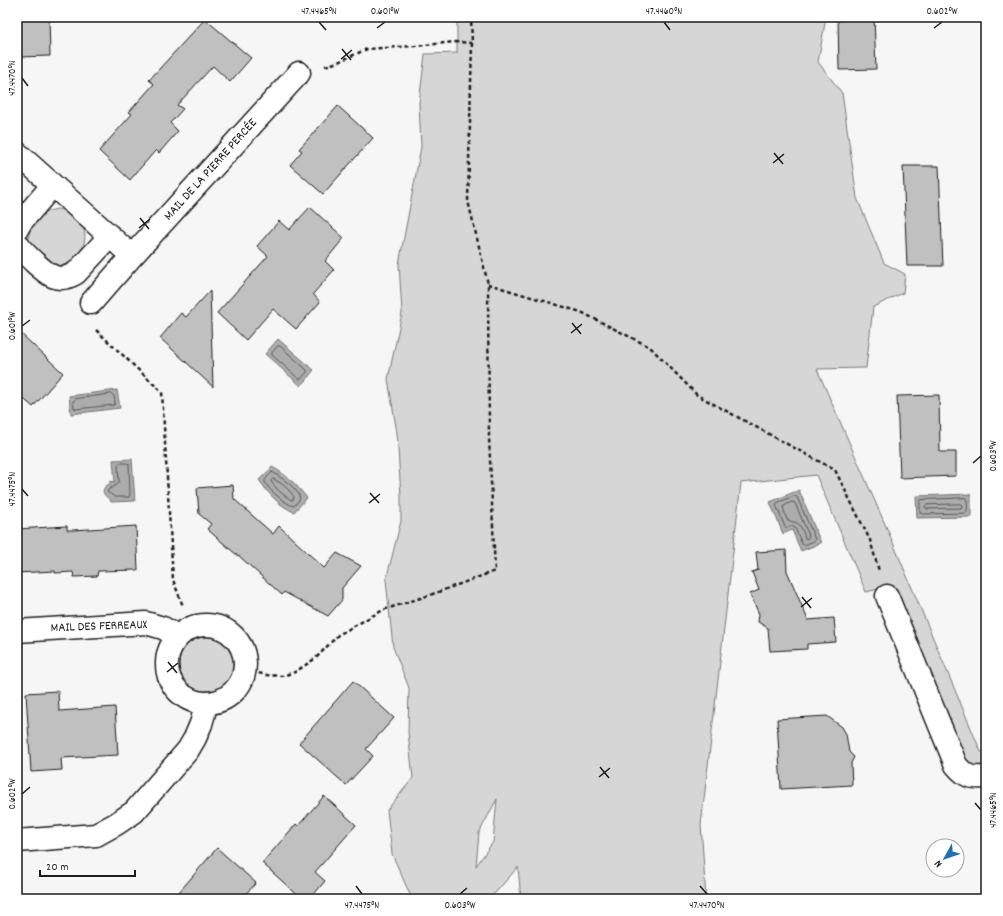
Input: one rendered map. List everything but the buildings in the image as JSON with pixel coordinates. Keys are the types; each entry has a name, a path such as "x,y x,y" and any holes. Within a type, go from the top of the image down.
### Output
{"street":[{"name":"MAIL DE LA PIERRE PERCÉE","path":"91,303 132,256 300,73"},
{"path":"17,153 52,186 132,256"},
{"path":"17,228 52,186"},
{"path":"17,243 21,250 47,274 62,278 70,277 76,273 110,236"},
{"path":"887,596 956,765 964,774 975,778 986,777"},
{"name":"MAIL DES FERREAUX","path":"17,631 146,623 185,632"},
{"path":"199,625 223,628 236,639 244,653 245,670 240,685 228,696 221,700 205,703 197,702 189,699 176,689 172,682 167,666 169,650 173,643 185,632 199,625"},
{"path":"17,841 96,835 134,812 188,750 201,724 205,703"}],"path":[{"path":"245,670 267,675 282,676 295,672 316,658 338,635 383,610 430,595 495,571 489,438 488,284 468,201 472,17"},
{"path":"300,73 338,62 367,49 455,42 472,43"},
{"path":"488,284 581,312 650,347 697,395 835,470 870,540 887,596"},
{"path":"96,330 162,392 173,580 185,632"}],"shaded area":[{"path":"457,17 826,17 818,62 842,93 857,198 884,263 905,274 903,293 873,307 866,368 817,369 888,531 981,752 986,752 986,767 975,767 965,761 952,734 891,586 866,592 816,475 741,483 701,825 706,899 521,899 518,867 488,899 412,899 392,854 387,810 413,778 408,732 409,688 393,647 386,580 401,521 397,433 388,379 402,313 399,264 421,147 419,103 425,54 457,53","holes":["497,799 493,842 476,866 479,833"]},
{"path":"58,209 69,213 81,224 84,229 85,239 84,245 75,259 67,264 56,266 29,245 29,238 32,227 40,216 48,211"},
{"path":"206,637 216,639 225,645 231,654 233,664 231,674 225,683 216,689 206,691 196,689 187,683 181,674 179,664 181,654 187,645 196,639"}],"water":[{"path":"278,339 314,370 301,386 265,354"},
{"path":"117,390 120,408 71,414 69,396"},
{"path":"132,459 135,501 111,502 110,499 105,496 103,489 110,484 110,481 115,482 113,460"},
{"path":"272,467 291,480 307,498 294,512 274,499 259,480"},
{"path":"799,490 821,543 801,551 792,530 783,534 770,502"},
{"path":"971,494 971,517 917,518 916,496"}]}
